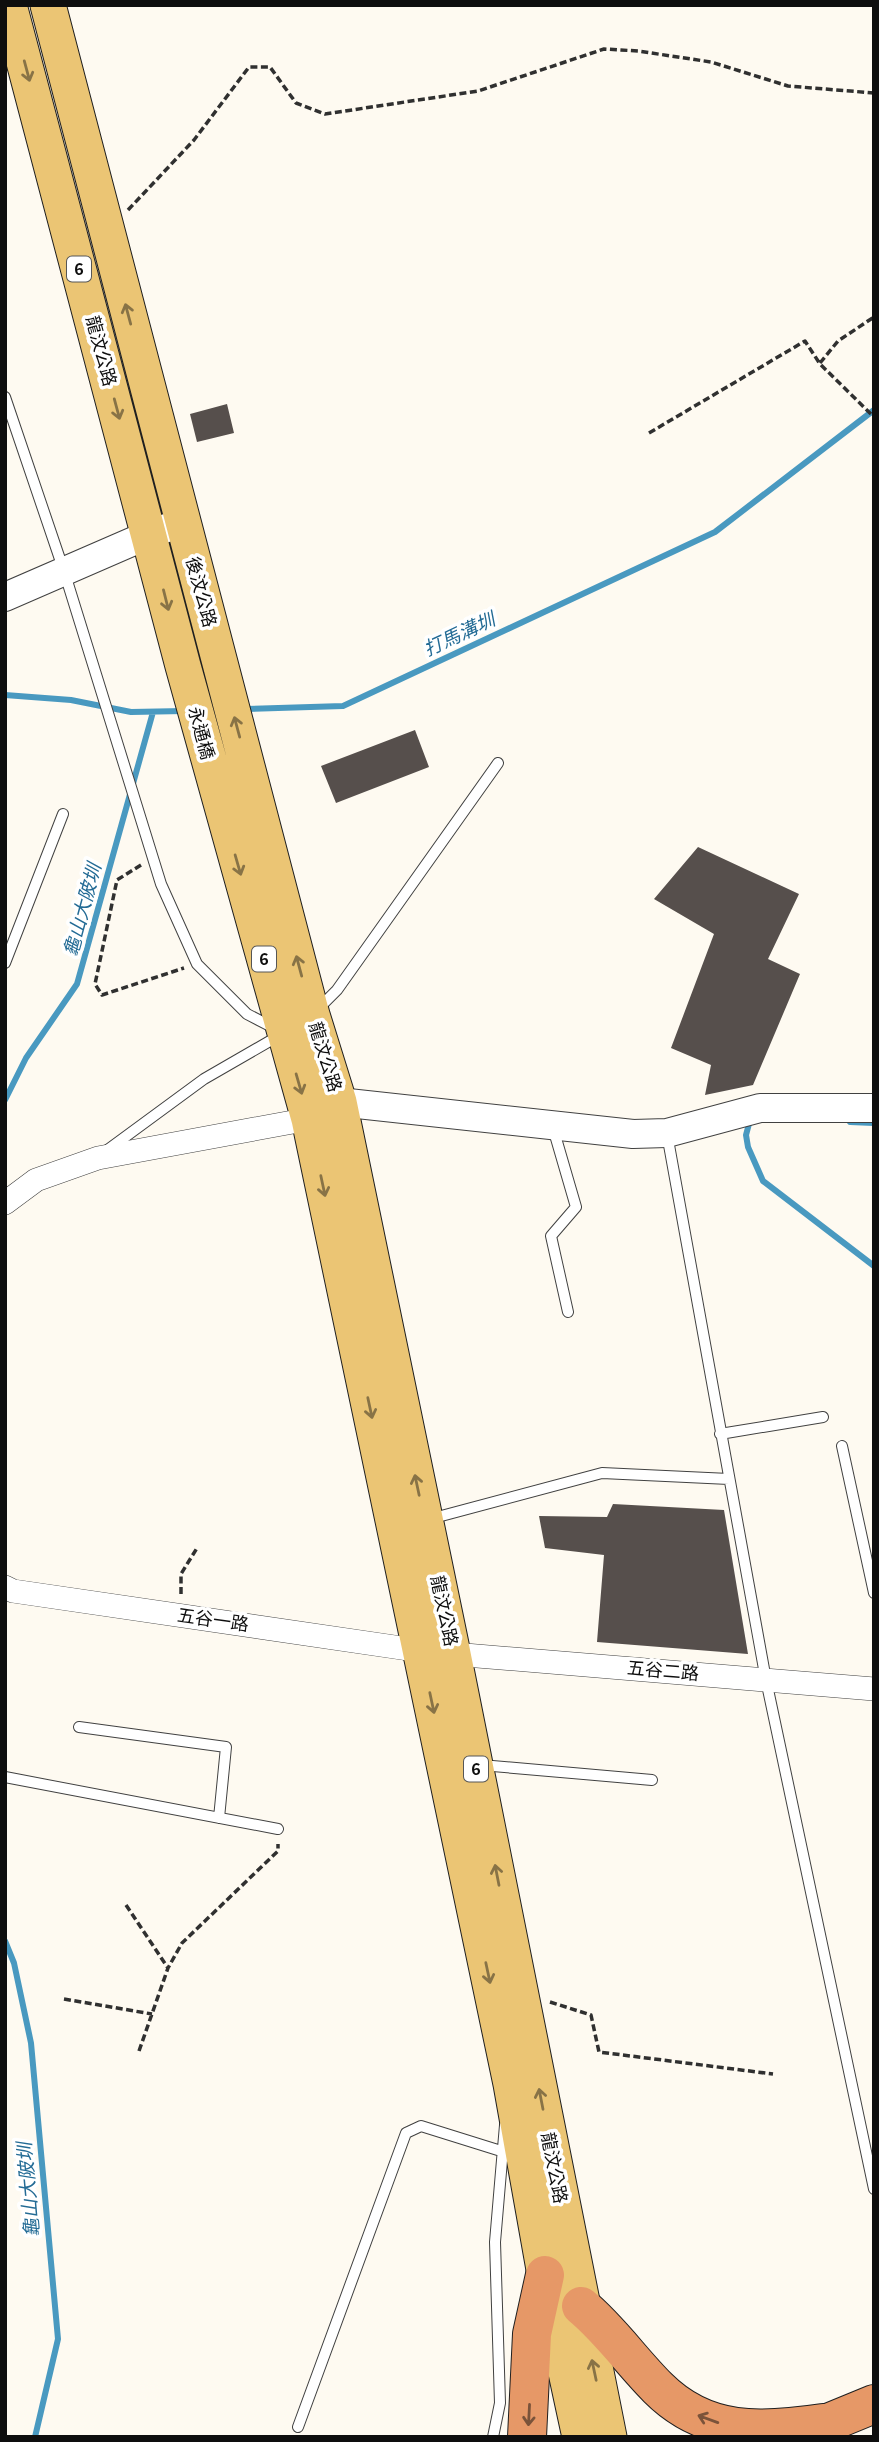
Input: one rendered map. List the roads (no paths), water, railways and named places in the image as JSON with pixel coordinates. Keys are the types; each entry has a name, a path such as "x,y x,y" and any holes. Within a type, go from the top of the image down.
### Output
{"highway":[{"path":"527,2437 532,2334 545,2275"},
{"path":"581,2306 607,2328 660,2390 695,2414 736,2429 809,2430 874,2404"}],"main road":[{"name":"龍汶公路","path":"9,5 149,534"},
{"name":"龍汶公路","path":"48,5 183,523"},
{"name":"後汶公路","path":"183,523 220,662"},
{"name":"後汶公路","path":"149,534 183,666"},
{"name":"永通橋","path":"220,662 254,792"},
{"name":"永通橋","path":"183,666 219,799"},
{"name":"龍汶公路","path":"254,792 298,1024 309,1119 437,1653 545,2275 580,2437"},
{"name":"龍汶公路","path":"219,799 298,1024 339,1102 424,1520 437,1653 475,1764 608,2437"},
{"path":"309,1119 339,1102"}],"street":[{"path":"5,597 149,534 183,523"},
{"path":"339,1102 553,1128 633,1134 667,1133 760,1108 873,1104"},
{"path":"5,1203 36,1180 98,1158 309,1119"},
{"name":"五谷一路","path":"5,1587 13,1591 437,1653"},
{"name":"五谷二路","path":"437,1653 874,1689"}],"lane":[{"path":"5,397 64,570 161,884 197,964 247,1014 298,1024"},
{"path":"98,1158 204,1079 298,1024 337,990 498,763"},
{"path":"5,963 63,814"},
{"path":"553,1128 576,1207 551,1236 568,1312"},
{"path":"667,1133 766,1680 874,2189"},
{"path":"720,1434 822,1417"},
{"path":"842,1446 874,1592"},
{"path":"424,1520 602,1473 729,1479"},
{"path":"79,1727 226,1747 219,1818"},
{"path":"475,1764 652,1780"},
{"path":"5,1777 278,1829"},
{"path":"493,2437 500,2403 495,2242 501,2151 511,2084"},
{"path":"298,2427 406,2133 421,2126 501,2151"}],"waterway":[{"name":"打馬溝圳","path":"244,709 343,706 715,532 874,410"},
{"name":"打馬溝圳","path":"5,695 71,700 131,712 184,711"},
{"name":"龜山大陂圳","path":"5,1100 26,1058 77,984 153,712"},
{"path":"750,1120 746,1135 748,1147 763,1181 874,1266"},
{"path":"850,1122 874,1123"},
{"name":"龜山大陂圳","path":"5,1941 14,1963 31,2043 58,2339 35,2437"}]}
